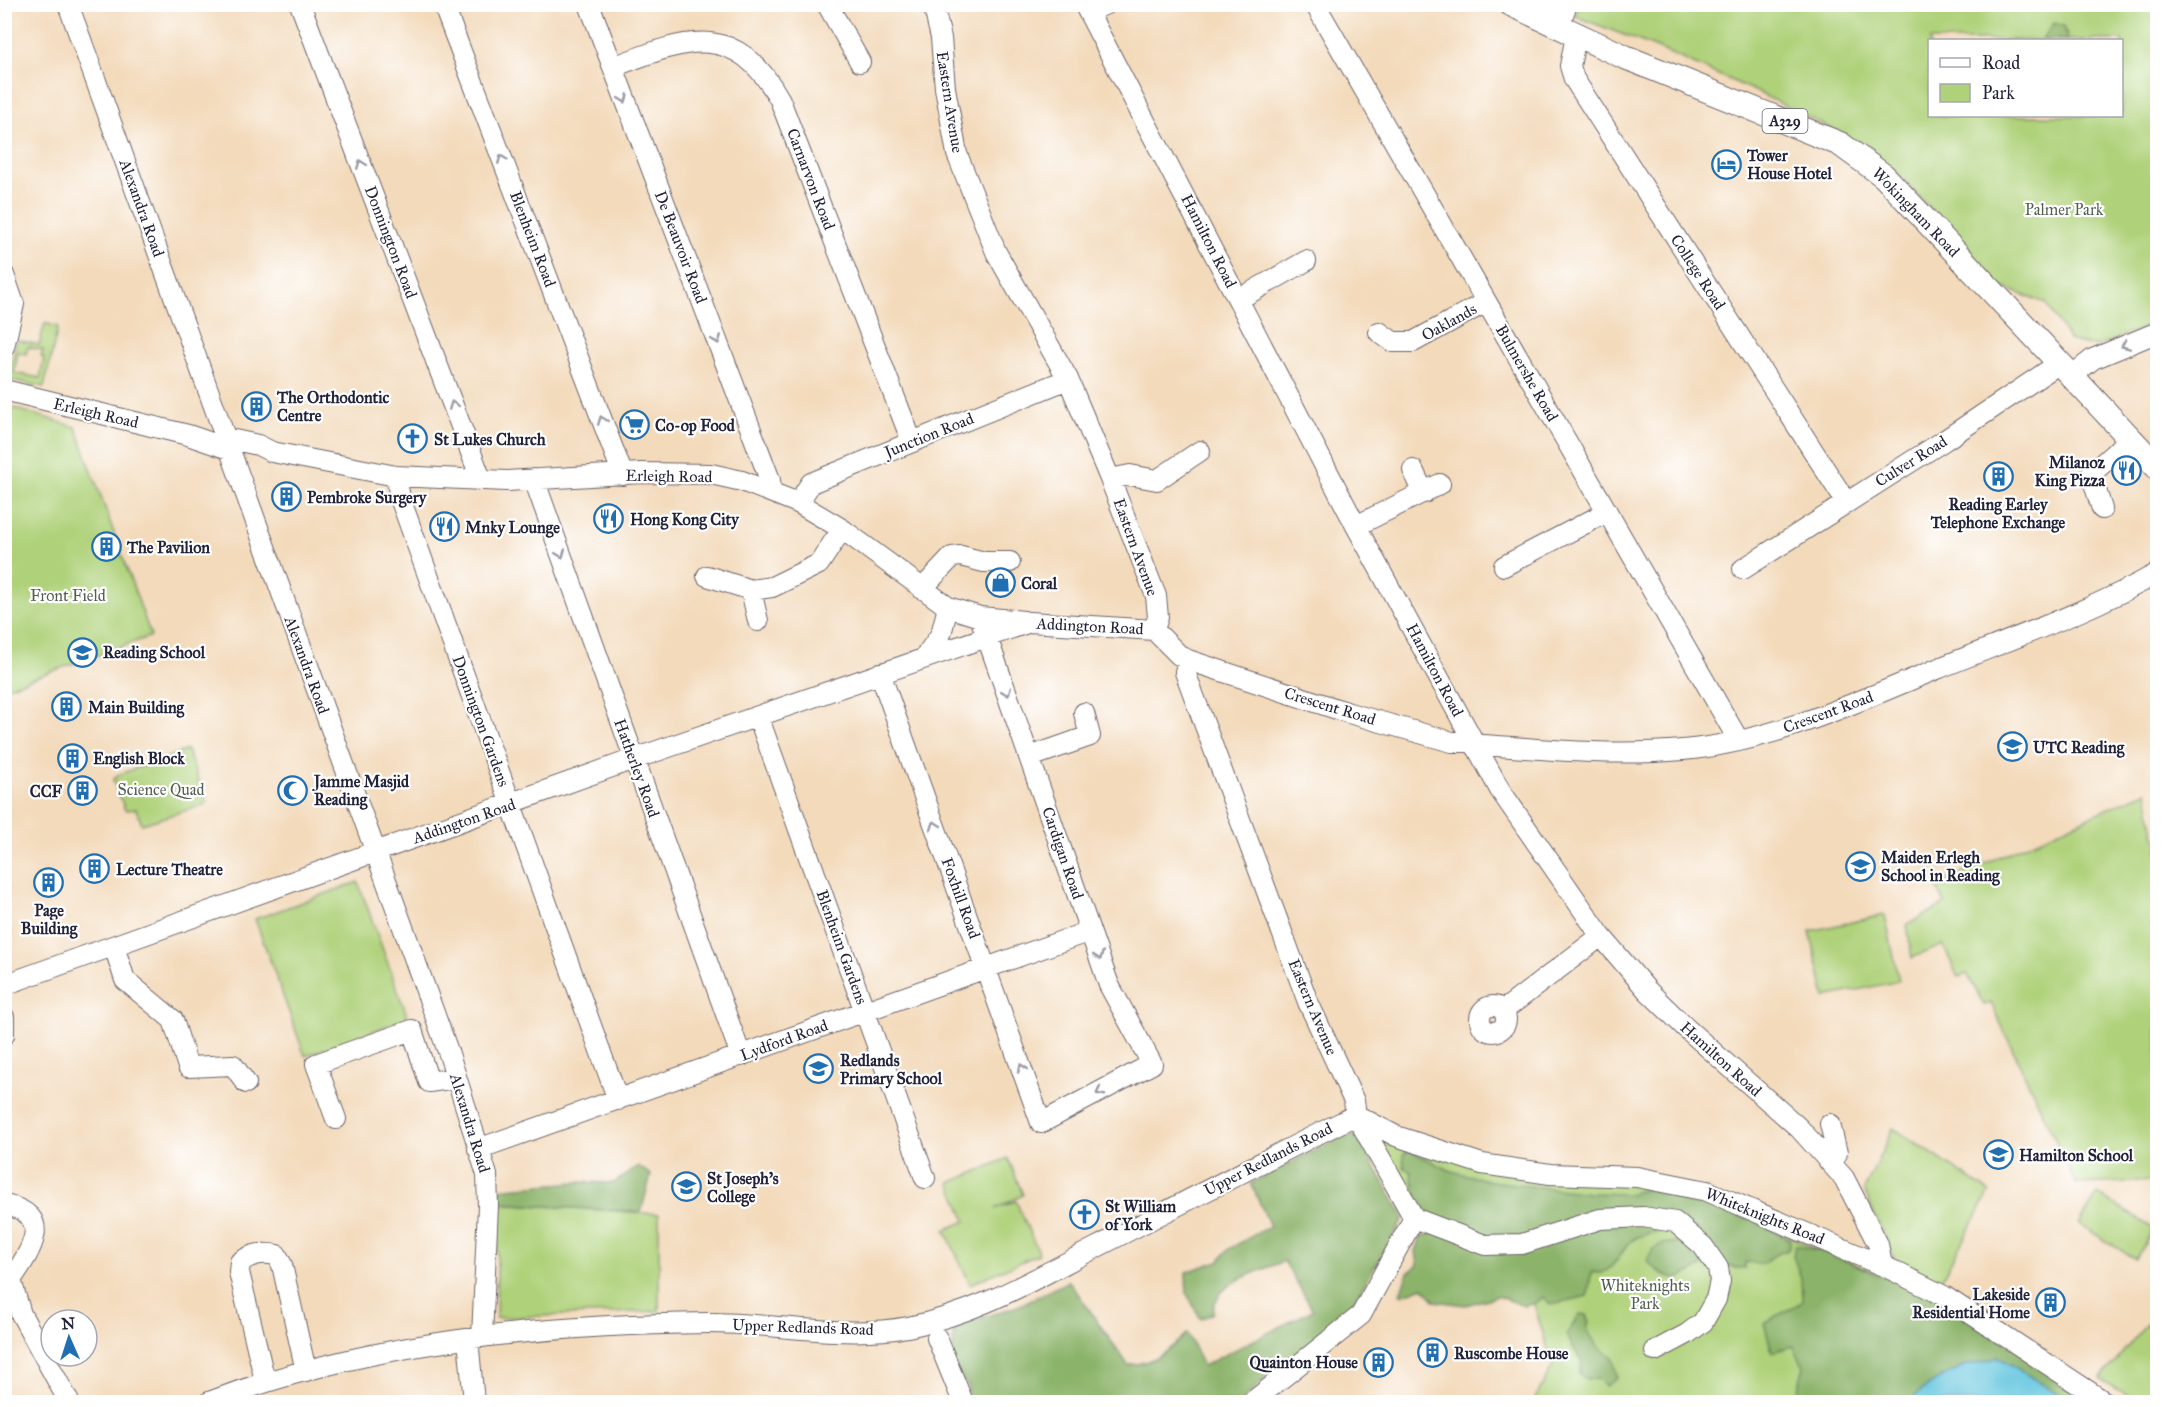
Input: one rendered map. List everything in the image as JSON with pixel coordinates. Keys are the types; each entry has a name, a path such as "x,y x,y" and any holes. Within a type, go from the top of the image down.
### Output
{"main road":[{"name":"Wokingham Road","path":"1511,4 1567,32 1840,144 1867,162 1923,217 2157,468"}],"street":[{"name":"Alexandra Road","path":"68,4 436,1020 487,1175 488,1206 475,1338 474,1402"},
{"name":"Donnington Road","path":"300,4 481,479"},
{"name":"Blenheim Road","path":"443,4 623,475"},
{"name":"De Beauvoir Road","path":"589,4 770,480 771,490"},
{"path":"827,4 860,62"},
{"name":"Eastern Avenue","path":"933,4 941,38 945,88 957,154 996,252 1068,379 1110,479 1156,596 1158,617 1154,630"},
{"name":"Bulmershe Road","path":"1315,4 1739,741"},
{"name":"College Road","path":"1567,4 1570,66 1574,79 1846,502"},
{"name":"Hamilton Road","path":"1093,7 1356,526 1500,790 1601,936 1647,990 1686,1028 1799,1128 1832,1164 1851,1190 1870,1225 1881,1250 1882,1265"},
{"name":"Carnarvon Road","path":"613,67 664,48 696,41 727,46 750,58 766,75 780,100 912,442"},
{"path":"1239,299 1291,276 1306,261"},
{"path":"4,274 14,304 4,347"},
{"name":"Oaklands","path":"1379,332 1394,342 1413,342 1486,302"},
{"name":"Culver Road","path":"1743,569 1945,440 2064,370 2157,332"},
{"name":"Junction Road","path":"798,503 811,483 1068,379"},
{"name":"Erleigh Road","path":"4,390 188,435 258,445 272,452 396,476 534,479 711,474 771,490 798,503 842,529 948,607 980,617 1030,622"},
{"path":"188,435 226,442"},
{"path":"2102,509 2091,474 2130,440"},
{"path":"1110,479 1130,475 1157,480 1200,451"},
{"path":"1356,526 1432,489 1413,470"},
{"name":"Donnington Gardens","path":"396,476 400,498 618,1100"},
{"name":"Hatherley Road","path":"534,479 741,1056"},
{"path":"1504,566 1607,512"},
{"path":"707,576 751,591 772,587 819,564 842,529"},
{"path":"922,589 952,557 961,556 984,562 1010,562"},
{"name":"Crescent Road","path":"1188,660 1360,716 1452,742 1599,753 1685,750 1739,741 1772,732 1875,695 2097,602 2157,573"},
{"path":"751,591 758,621"},
{"path":"924,658 941,634 948,607"},
{"name":"Cardigan Road","path":"980,617 1109,985 1152,1064 1041,1123"},
{"name":"Addington Road","path":"4,985 634,759 1030,622 1154,630"},
{"path":"1154,630 1179,655 1188,660"},
{"name":"Eastern Avenue","path":"1188,660 1185,672 1308,1002 1354,1101 1356,1115 1414,1218"},
{"name":"Foxhill Road","path":"880,673 1041,1123"},
{"path":"1030,757 1090,736 1084,712"},
{"name":"Blenheim Gardens","path":"758,716 925,1178"},
{"name":"Lydford Road","path":"478,1149 1090,931"},
{"path":"1504,1010 1601,936"},
{"path":"114,946 125,980 173,1020 188,1067 233,1065 246,1083"},
{"path":"4,1017 4,1035"},
{"path":"336,1119 316,1064 436,1020"},
{"path":"412,1030 429,1082 456,1077"},
{"name":"Whiteknights Road","path":"1356,1115 1396,1136 1482,1164 1550,1174 1638,1177 1707,1191 1882,1265 1944,1296 2105,1402"},
{"name":"Upper Redlands Road","path":"209,1402 266,1381 306,1371 381,1354 475,1338 617,1325 714,1323 874,1331 907,1327 960,1314 1048,1274 1356,1115"},
{"path":"1830,1124 1837,1153 1832,1164"},
{"path":"5,1205 19,1208 31,1216 35,1226 35,1237 8,1280 21,1314 69,1402"},
{"path":"1252,1402 1361,1315 1414,1218 1485,1245 1522,1244 1600,1220 1643,1216 1675,1222 1703,1246 1718,1269 1720,1281 1716,1299 1703,1322 1687,1334 1655,1351"},
{"path":"266,1381 239,1272 240,1262 249,1256 265,1252 277,1255 282,1265 306,1371"},
{"path":"937,1338 963,1402"}],"green space":[{"name":"Palmer Park","path":"1579,4 2157,5 2157,322 2097,347 2069,340 2046,303 1999,286 1900,175 1834,130 1755,91 1655,47 1575,16"},
{"path":"2054,23 2064,26 2068,39 2043,39"},
{"path":"45,323 58,327 44,387 7,379 17,340 39,345","holes":["28,347 43,350 41,357 44,358 40,378 14,373 18,352 26,354"]},
{"name":"Front Field","path":"4,405 76,427 151,636 5,688"},
{"name":"Science Quad","path":"187,750 207,804 142,824 136,809 125,810 113,780 120,774"},
{"path":"2147,791 2154,834 2158,842 2157,1181 2076,1184 1991,1003 1984,1005 1967,974 1958,977 1943,945 1912,958 1907,925 1945,904 1936,885"},
{"path":"358,882 408,1018 305,1056 255,919"},
{"path":"1885,915 1899,981 1825,997 1810,931"},
{"name":"Whiteknights Park","path":"1361,1125 1395,1143 1636,1180 1702,1196 1821,1251 1871,1270 2101,1402 1533,1402 1553,1366 1533,1301 1414,1218"},
{"path":"1893,1128 1990,1192 1937,1287 1893,1257 1864,1190"},
{"path":"1345,1135 1360,1140 1404,1218 1344,1318 1263,1381 1241,1402 968,1402 968,1385 951,1372 954,1330 968,1322 1018,1306 1069,1281 1128,1365 1153,1359 1187,1333 1203,1366 1313,1310 1284,1261 1230,1285 1215,1302 1213,1313 1201,1319 1187,1294 1186,1272 1219,1261 1229,1249 1270,1226 1251,1183"},
{"path":"1409,1150 1451,1171 1491,1181 1590,1193 1629,1194 1645,1189 1665,1193 1707,1189 1740,1217 1753,1219 1790,1240 1788,1250 1775,1255 1763,1264 1745,1262 1745,1269 1722,1266 1671,1228 1634,1239 1611,1267 1599,1273 1592,1272 1587,1296 1550,1305 1543,1297 1536,1303 1524,1306 1498,1296 1466,1305 1435,1301 1423,1287 1402,1295 1400,1293 1408,1273 1418,1265 1416,1251 1421,1236 1435,1233 1429,1215 1417,1205 1408,1188 1415,1184 1411,1178 1412,1173 1404,1167 1403,1155"},
{"path":"1008,1158 1023,1195 995,1209 1016,1201 1039,1254 970,1284 945,1230 966,1221 950,1183"},
{"path":"638,1166 651,1175 641,1212 498,1203 496,1189 577,1182 614,1183"},
{"path":"2098,1194 2154,1229 2135,1259 2079,1224"},
{"path":"498,1203 659,1214 659,1311 496,1318"},
{"path":"1680,1242 1691,1247 1703,1259 1702,1267 1677,1279 1663,1274 1647,1262 1651,1251 1655,1248 1668,1243"},
{"path":"1795,1245 1821,1251 1943,1300 2101,1402 2071,1402 1997,1356 1988,1361 1954,1370 1926,1387 1909,1402 1794,1402 1804,1366 1793,1346 1772,1352 1764,1323 1802,1302 1801,1278 1793,1256"},
{"path":"2157,1312 2157,1402 2140,1402 2100,1379"},
{"path":"1580,1314 1586,1315 1589,1322 1587,1329 1594,1341 1604,1352 1612,1356 1617,1377 1606,1386 1597,1378 1587,1380 1580,1374 1582,1362 1566,1335"}],"water":[{"path":"1997,1356 2071,1402 1909,1402 1926,1387 1954,1370 1988,1361"}],"place":[{"name":"Tower House Hotel","path":"1726,164"},
{"name":"The Orthodontic Centre","path":"256,406"},
{"name":"Co-op Food","path":"634,425"},
{"name":"St Lukes Church","path":"413,439"},
{"name":"Milanoz King Pizza","path":"2126,471"},
{"name":"Reading Earley Telephone Exchange","path":"1998,476"},
{"name":"Pembroke Surgery","path":"286,497"},
{"name":"Hong Kong City","path":"609,519"},
{"name":"Mnky Lounge","path":"444,527"},
{"name":"The Pavilion","path":"106,547"},
{"name":"Coral","path":"1000,583"},
{"name":"Reading School","path":"82,652"},
{"name":"Main Building","path":"67,707"},
{"name":"UTC Reading","path":"2012,747"},
{"name":"English Block","path":"72,758"},
{"name":"Jamme Masjid Reading","path":"293,790"},
{"name":"CCF","path":"83,791"},
{"name":"Maiden Erlegh School in Reading","path":"1860,866"},
{"name":"Lecture Theatre","path":"95,869"},
{"name":"Page Building","path":"49,882"},
{"name":"Redlands Primary School","path":"819,1069"},
{"name":"Hamilton School","path":"1998,1155"},
{"name":"St Joseph's College","path":"686,1187"},
{"name":"St William of York","path":"1084,1215"},
{"name":"Lakeside Residential Home","path":"2051,1303"},
{"name":"Ruscombe House","path":"1433,1353"},
{"name":"Quainton House","path":"1379,1362"}]}
